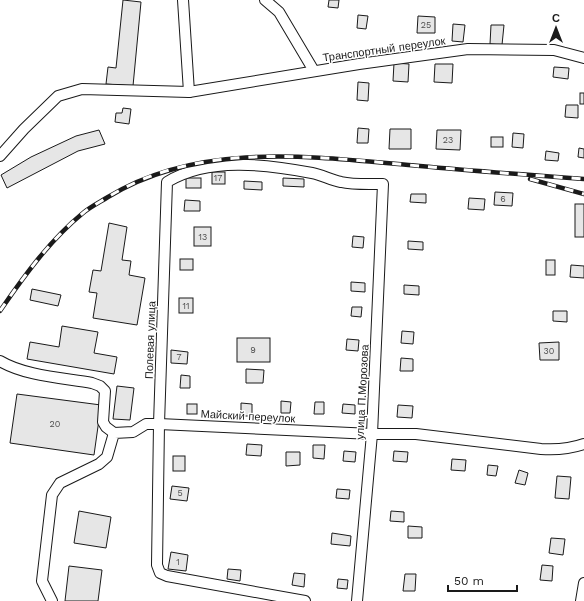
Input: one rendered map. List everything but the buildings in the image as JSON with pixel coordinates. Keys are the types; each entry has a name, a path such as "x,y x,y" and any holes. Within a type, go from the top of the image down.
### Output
{"street":[{"path":"183,0 189,92"},
{"path":"265,0 279,12 314,71"},
{"name":"Транспортный переулок","path":"0,156 24,129 58,96 82,89 189,92 314,71 468,49 554,50 584,58"},
{"name":"Полевая улица","path":"304,601 167,576 160,573 157,565 159,424 167,182 178,175 204,168 230,164 280,168 314,174 341,182 383,184"},
{"name":"улица П.Морозова","path":"357,601 372,434 383,184"},
{"path":"0,361 9,367 25,372 92,383 100,386 105,391 103,422 106,427 114,433 107,457 100,464 60,483 52,495 42,581 52,601"},
{"name":"Майский переулок","path":"114,433 132,432 146,424 159,424 372,434 416,434 557,450 584,444"},
{"path":"581,601 584,583"}],"railway":[{"path":"0,311 28,272 59,235 86,211 108,197 144,179 181,167 220,160 260,157 300,157 584,179"},
{"path":"530,179 584,194"}]}
